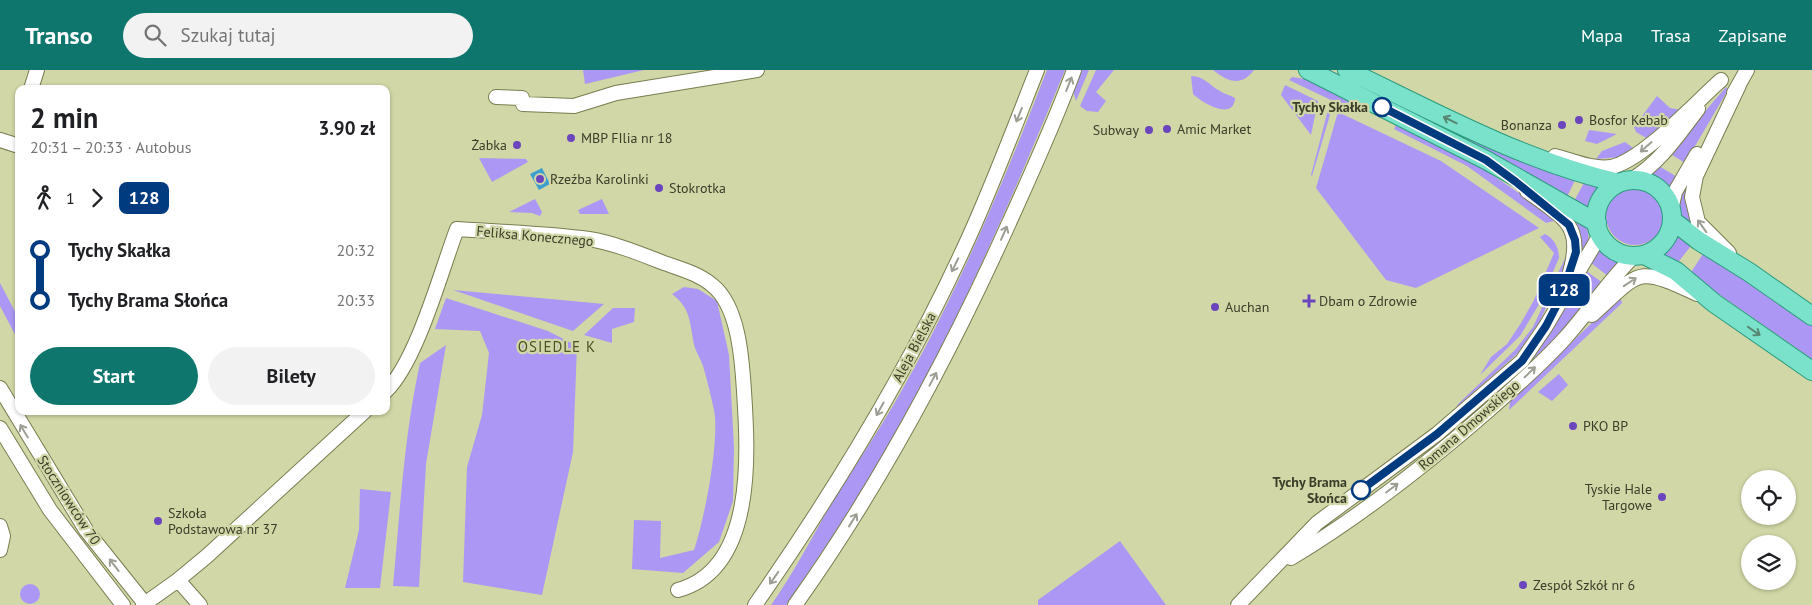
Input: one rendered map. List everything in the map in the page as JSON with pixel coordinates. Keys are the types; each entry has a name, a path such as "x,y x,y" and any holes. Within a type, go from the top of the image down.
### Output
{"main road":[{"path":"1308,70 1486,160 1598,229 1615,250 1640,255 1676,271 1714,303 1812,371"},
{"path":"1347,70 1494,141 1582,174 1652,184 1661,191 1672,215 1699,241 1749,272 1812,316"},
{"path":"1598,229 1597,211 1601,200 1608,190 1625,181"},
{"path":"1640,255 1662,243 1669,232 1672,215"}],"street":[{"path":"32,85 37,70"},
{"path":"496,97 522,98 523,104 574,106 616,93 757,70"},
{"name":"Aleja Bielska","path":"755,605 807,529 878,413 927,322 973,228 1037,70"},
{"path":"795,605 833,551 870,493 970,310 1074,70"},
{"path":"1747,70 1696,176 1692,196 1698,222 1749,272"},
{"path":"1494,141 1588,165 1611,167 1634,157 1726,75"},
{"path":"1625,181 1644,172 1663,154 1726,75"},
{"path":"1672,215 1675,192 1739,85"},
{"path":"0,140 15,141"},
{"path":"1486,160 1560,215 1569,225 1575,240 1576,252 1562,295"},
{"name":"Feliksa Konecznego","path":"390,386 402,371 422,326 457,229 590,239 641,254 712,284 725,301 738,337 747,442 746,488 738,523 723,556 697,582 678,590"},
{"name":"Romana Dmowskiego","path":"1238,605 1317,523 1437,434 1522,361 1546,326 1598,229"},
{"name":"Romana Dmowskiego","path":"1277,566 1332,533 1450,444 1505,396 1567,336 1609,282 1640,255"},
{"path":"1567,336 1629,281 1642,276 1661,277 1714,303"},
{"name":"Stoczniowców 70","path":"0,388 15,414"},
{"name":"Stoczniowców 70","path":"16,415 63,496 86,530 145,604"},
{"path":"145,604 178,580 253,516 361,415"},
{"name":"Stoczniowców 70","path":"0,428 50,510 123,605"},
{"path":"1317,523 1332,533"},
{"path":"0,526 3,536 0,550"},
{"path":"178,580 200,605"}],"shaded area":[{"path":"583,70 644,70 585,84"},
{"path":"1047,70 1065,70 991,242 931,369 850,509 786,605 771,605 837,494 894,404 937,324 977,240"},
{"path":"1082,70 1089,70 1076,101 1073,91"},
{"path":"1096,70 1114,70 1096,92 1106,101 1098,112 1087,111 1080,106"},
{"path":"1213,70 1254,70 1244,79 1234,81"},
{"path":"1321,70 1330,70 1472,138 1577,176 1565,201 1469,142"},
{"path":"1191,76 1203,79 1235,98 1233,105 1229,109 1217,108 1197,97 1193,94"},
{"path":"1292,77 1305,79 1355,103 1352,110 1289,80"},
{"path":"1285,85 1318,101 1311,135 1281,95"},
{"path":"1726,87 1728,90 1685,163 1669,153"},
{"path":"1657,96 1670,108 1681,110 1648,139 1636,132 1634,127"},
{"path":"1329,106 1332,108 1312,176 1311,175"},
{"path":"1338,112 1441,161 1539,228 1416,288 1386,280 1316,188"},
{"path":"1397,123 1466,157 1556,218 1554,221 1546,223 1467,166 1394,129"},
{"path":"1589,130 1617,134 1597,144 1585,141"},
{"path":"1625,142 1636,150 1622,157 1596,159 1602,151"},
{"path":"479,158 526,159 528,162 492,182"},
{"path":"1659,166 1677,177 1670,190 1659,179 1649,174"},
{"path":"1586,179 1600,185 1589,201 1587,213 1572,205"},
{"path":"1685,182 1689,184 1687,207 1699,230 1683,223 1680,202"},
{"path":"1629,187 1641,187 1656,195 1664,210 1664,222 1656,237 1641,245 1629,245 1614,237 1606,222 1606,210 1614,195"},
{"path":"535,199 542,212 540,216 532,213 509,212"},
{"path":"602,199 609,214 580,214 578,210"},
{"path":"1568,213 1581,222 1588,230 1588,241 1583,256 1579,255"},
{"path":"1678,231 1694,242 1676,265 1660,257 1674,242"},
{"path":"1545,234 1555,244 1559,258 1538,306 1520,336 1480,375 1491,357 1507,344 1534,300 1554,253 1540,237"},
{"path":"1597,249 1609,258 1619,262 1608,276 1591,263"},
{"path":"1706,249 1812,323 1812,359 1690,274"},
{"path":"1566,256 1568,258 1537,328 1518,353 1456,408 1515,350 1533,327"},
{"path":"1585,270 1603,283 1556,338 1467,421 1465,418 1522,366"},
{"path":"0,283 15,311 15,334 0,306"},
{"path":"684,287 698,289 717,301 729,355 734,447 733,501 719,542 683,573 632,569 634,520 661,521 660,558 694,550 706,501 715,440 714,410 703,366 695,348 687,312 679,300 672,294"},
{"path":"453,290 604,304 573,331"},
{"path":"1620,296 1622,303 1509,410 1510,401"},
{"path":"446,298 548,331 577,346 573,452 542,595 463,582 467,467 482,415 489,353 480,331 435,329"},
{"path":"613,308 635,308 634,322 612,329 612,343 584,335"},
{"path":"446,345 426,464 419,587 393,586 406,446 420,363"},
{"path":"1559,374 1568,385 1552,401 1538,392"},
{"path":"360,489 391,492 380,588 345,588 359,530"},
{"path":"1120,541 1166,605 1038,605 1038,600"},
{"path":"30,584 37,587 40,594 37,601 30,604 23,601 20,594 23,587"}],"water":[{"path":"542,168 550,184 539,190 530,174"}],"bus line":[{"name":"128","path":"1361,490 1437,434 1522,361 1546,326 1562,295 1576,252 1575,240 1569,225 1560,215 1516,182 1486,160 1382,107"}],"place":[{"name":"Tychy Skałka","path":"1382,107"},
{"name":"Bosfor Kebab","path":"1579,120"},
{"name":"Bonanza","path":"1562,125"},
{"name":"Amic Market","path":"1167,129"},
{"name":"Subway","path":"1149,130"},
{"name":"MBP FIlia nr 18","path":"571,138"},
{"name":"Żabka","path":"517,145"},
{"name":"Rzeźba Karolinki","path":"540,179"},
{"name":"Stokrotka","path":"659,188"},
{"name":"Dbam o Zdrowie","path":"1309,301"},
{"name":"Auchan","path":"1215,307"},
{"name":"PKO BP","path":"1573,426"},
{"name":"Tychy Brama Słońca","path":"1361,490"},
{"name":"Tyskie Hale Targowe","path":"1662,497"},
{"name":"Szkoła Podstawowa nr 37","path":"158,521"},
{"name":"Zespół Szkół nr 6","path":"1523,585"}],"district":[{"name":"OSIEDLE K","path":"557,347"}]}
